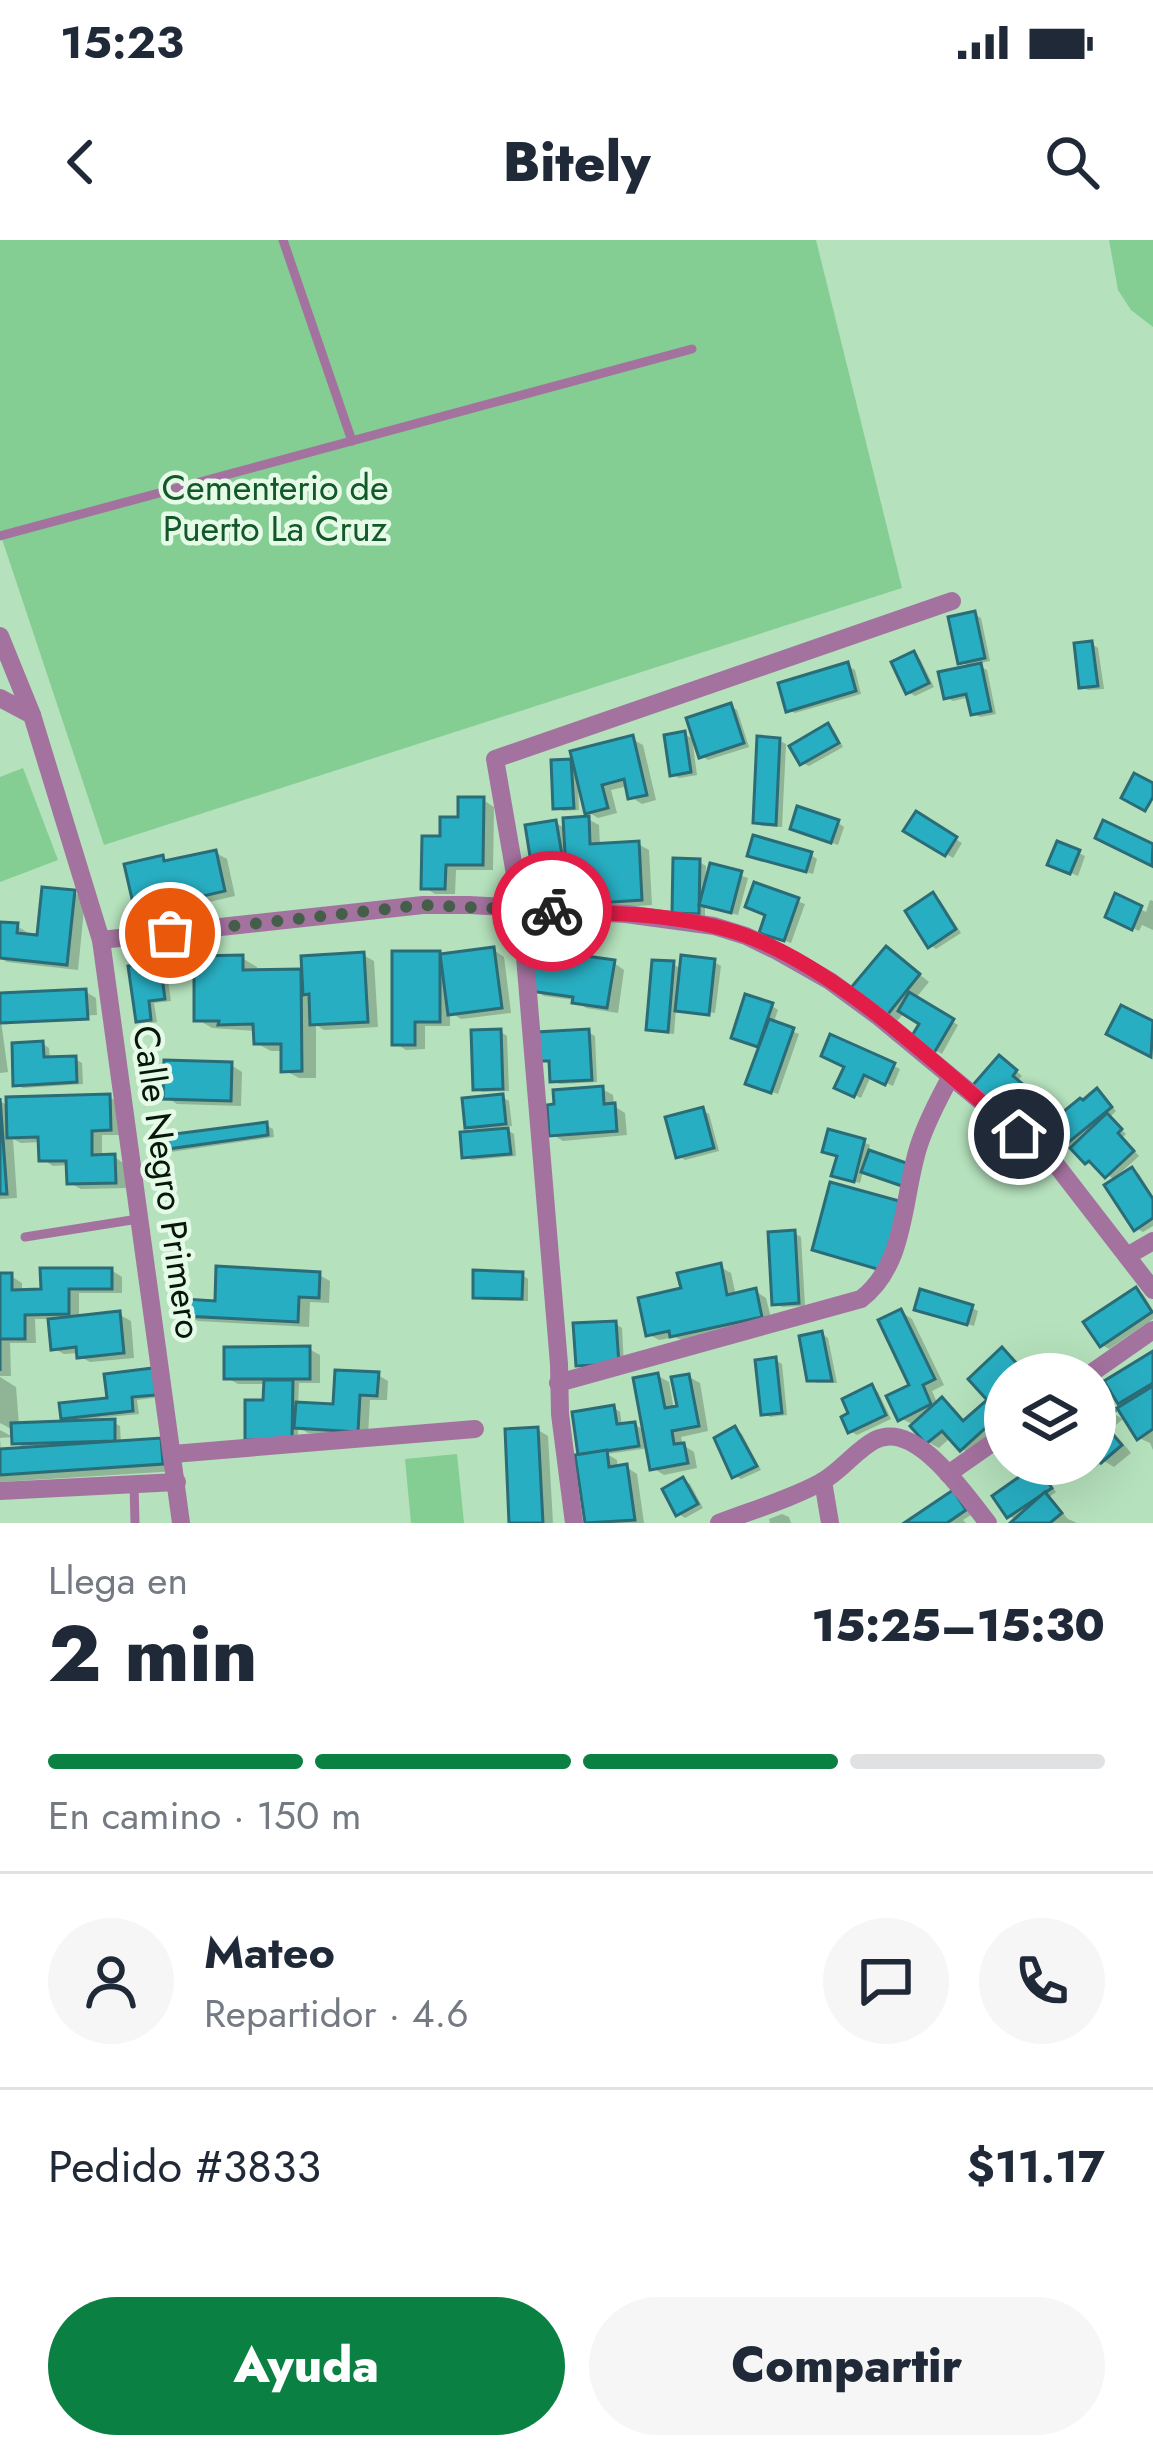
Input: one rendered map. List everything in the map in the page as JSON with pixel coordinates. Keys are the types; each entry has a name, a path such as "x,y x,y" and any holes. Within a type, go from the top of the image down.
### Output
{"street":[{"path":"574,1523 558,1383 521,910 495,759 952,601"},
{"name":"Calle Negro Primero","path":"0,636 32,715 101,940 181,1523"},
{"path":"0,698 32,715"},
{"path":"101,940 423,905 626,914 714,926 746,936 830,982 879,1017 1054,1162 1153,1290"},
{"path":"558,1383 861,1299 879,1285 898,1237 923,1133 950,1078"},
{"path":"1127,1256 1153,1241"},
{"path":"1116,1356 1153,1330"},
{"path":"173,1454 476,1430"},
{"path":"719,1523 823,1481 878,1438 896,1437 921,1447 988,1523"},
{"path":"948,1474 984,1449"},
{"path":"823,1481 830,1523"},
{"path":"0,1491 177,1482"}],"lane":[{"path":"283,240 352,441"},
{"path":"0,536 692,349"},
{"path":"25,1237 140,1219"},
{"path":"134,1484 135,1523"}],"green space":[{"name":"Cementerio de Puerto La Cruz","path":"0,240 816,240 902,588 104,845 0,533"},
{"path":"1109,240 1153,240 1153,327 1131,310 1118,290"},
{"path":"23,768 58,860 0,882 0,777"},
{"path":"457,1454 464,1523 411,1523 405,1459"}],"building":[{"path":"975,611 985,658 958,664 948,617"},
{"path":"1092,641 1098,686 1079,688 1074,643"},
{"path":"914,651 929,683 906,694 891,662"},
{"path":"848,662 856,691 786,712 778,683"},
{"path":"981,663 991,711 971,715 966,694 944,699 938,672"},
{"path":"731,703 744,743 699,758 686,718"},
{"path":"828,723 839,743 800,765 789,746"},
{"path":"685,731 691,772 670,776 664,735"},
{"path":"633,735 647,795 628,799 624,779 602,785 608,808 585,814 570,751"},
{"path":"757,736 780,738 776,825 753,823"},
{"path":"571,759 574,808 553,809 551,760"},
{"path":"1134,773 1153,783 1153,797 1145,811 1121,798"},
{"path":"458,797 484,797 483,865 446,865 445,889 421,889 422,836 440,836 440,817 458,817"},
{"path":"797,806 839,820 831,843 790,829"},
{"path":"916,811 957,837 945,856 903,831"},
{"path":"589,816 590,844 639,841 642,900 568,905 563,818"},
{"path":"556,820 569,895 537,900 525,825"},
{"path":"1103,820 1153,844 1152,866 1095,838"},
{"path":"753,835 812,852 806,872 747,856"},
{"path":"1057,841 1080,850 1070,874 1047,865"},
{"path":"216,850 225,891 135,912 124,864"},
{"path":"673,858 700,859 699,914 672,913"},
{"path":"710,863 742,871 731,913 699,905"},
{"path":"754,882 799,898 784,941 759,933 765,915 745,907"},
{"path":"42,887 75,890 67,965 0,958 0,922 18,923 17,933 37,935"},
{"path":"933,892 956,929 928,948 905,911"},
{"path":"1115,893 1142,906 1132,930 1105,917"},
{"path":"886,946 920,974 884,1019 849,990"},
{"path":"494,947 502,1008 448,1015 440,954"},
{"path":"536,949 615,960 607,1008 530,991"},
{"path":"392,951 440,951 440,1022 415,1022 415,1045 392,1045"},
{"path":"364,952 368,1022 310,1025 301,956"},
{"path":"243,955 243,970 301,969 302,1071 281,1072 281,1044 254,1044 253,1024 194,1021 194,956"},
{"path":"681,955 715,959 709,1015 675,1011"},
{"path":"652,960 674,961 668,1032 646,1030"},
{"path":"160,962 165,999 149,1001 151,1020 136,1022 128,966"},
{"path":"86,989 88,1019 0,1023 0,993"},
{"path":"909,992 954,1019 934,1053 910,1039 919,1024 898,1011"},
{"path":"745,994 773,1003 758,1047 731,1038"},
{"path":"1121,1005 1153,1021 1151,1057 1106,1034"},
{"path":"769,1019 794,1028 771,1093 745,1084"},
{"path":"501,1029 503,1089 473,1090 471,1030"},
{"path":"589,1029 592,1080 550,1082 549,1061 539,1061 537,1032"},
{"path":"830,1034 895,1063 885,1085 864,1075 854,1097 834,1088 844,1067 821,1056"},
{"path":"43,1041 44,1057 76,1056 77,1082 13,1086 12,1043"},
{"path":"999,1055 1017,1070 1013,1076 1037,1096 1014,1123 972,1086"},
{"path":"164,1060 232,1062 231,1101 163,1099"},
{"path":"603,1086 604,1104 615,1103 617,1131 549,1136 547,1105 554,1104 553,1090"},
{"path":"1097,1088 1112,1107 1064,1146 1047,1125"},
{"path":"110,1094 111,1130 92,1131 92,1155 115,1154 116,1183 67,1184 66,1161 39,1161 38,1137 7,1138 6,1097"},
{"path":"503,1094 506,1124 465,1128 462,1098"},
{"path":"0,1098 7,1194 0,1194"},
{"path":"703,1107 714,1148 676,1158 665,1117"},
{"path":"1107,1113 1134,1151 1105,1178 1070,1148"},
{"path":"267,1122 268,1135 161,1150 159,1136"},
{"path":"508,1128 511,1154 462,1158 460,1132"},
{"path":"828,1129 865,1139 854,1182 831,1176 837,1156 822,1152"},
{"path":"869,1150 909,1164 902,1186 861,1172"},
{"path":"1132,1167 1153,1199 1153,1218 1134,1231 1104,1185"},
{"path":"830,1182 903,1202 884,1271 812,1250"},
{"path":"795,1230 799,1303 772,1305 768,1232"},
{"path":"721,1263 727,1295 756,1288 762,1317 670,1337 669,1331 646,1336 638,1298 681,1288 677,1273"},
{"path":"216,1266 320,1272 319,1298 299,1297 298,1322 184,1316 185,1299 215,1301"},
{"path":"40,1268 112,1268 112,1289 69,1289 69,1314 25,1315 25,1339 0,1339 0,1273 12,1273 12,1290 41,1289"},
{"path":"473,1270 523,1272 522,1299 473,1298"},
{"path":"1136,1287 1152,1312 1100,1347 1083,1322"},
{"path":"920,1289 973,1305 967,1325 914,1310"},
{"path":"901,1309 935,1379 923,1385 931,1404 898,1421 886,1396 909,1385 878,1320"},
{"path":"120,1311 124,1353 77,1358 76,1347 51,1350 48,1319"},
{"path":"616,1321 619,1364 576,1366 573,1323"},
{"path":"822,1331 832,1381 807,1381 799,1336"},
{"path":"310,1346 310,1379 224,1379 224,1347"},
{"path":"1153,1351 1153,1383 1118,1404 1116,1374"},
{"path":"776,1357 782,1413 761,1415 755,1360"},
{"path":"984,1364 984,1397 968,1379"},
{"path":"153,1368 156,1395 132,1397 133,1411 61,1419 59,1403 107,1398 104,1374"},
{"path":"335,1370 379,1372 377,1396 360,1395 358,1432 294,1428 296,1402 333,1404"},
{"path":"658,1373 665,1408 677,1406 671,1377 689,1374 699,1426 672,1431 674,1444 684,1443 688,1463 650,1470 633,1378"},
{"path":"264,1380 293,1380 292,1440 245,1440 245,1400 263,1400"},
{"path":"872,1384 886,1415 848,1433 841,1417 848,1413 842,1399"},
{"path":"1153,1386 1153,1429 1137,1440 1117,1408"},
{"path":"942,1397 963,1421 984,1403 984,1429 960,1451 942,1431 926,1444 910,1426"},
{"path":"614,1405 617,1424 635,1422 639,1446 578,1455 572,1412"},
{"path":"115,1419 115,1441 12,1444 11,1423"},
{"path":"735,1426 757,1466 732,1478 714,1438"},
{"path":"538,1427 543,1523 509,1523 505,1429"},
{"path":"161,1438 163,1464 0,1475 0,1449"},
{"path":"607,1450 609,1467 627,1464 635,1520 585,1523 575,1455"},
{"path":"683,1477 698,1504 676,1516 662,1489"},
{"path":"1008,1485 1052,1488 1007,1518 992,1496"},
{"path":"953,1490 966,1510 947,1523 904,1523"},
{"path":"1045,1492 1062,1513 1050,1523 1010,1523"}],"way so far":[{"path":"170,933 423,905 552,911"}],"route":[{"path":"552,911 626,914 714,926 746,936 830,982 879,1017 1019,1134"}]}
